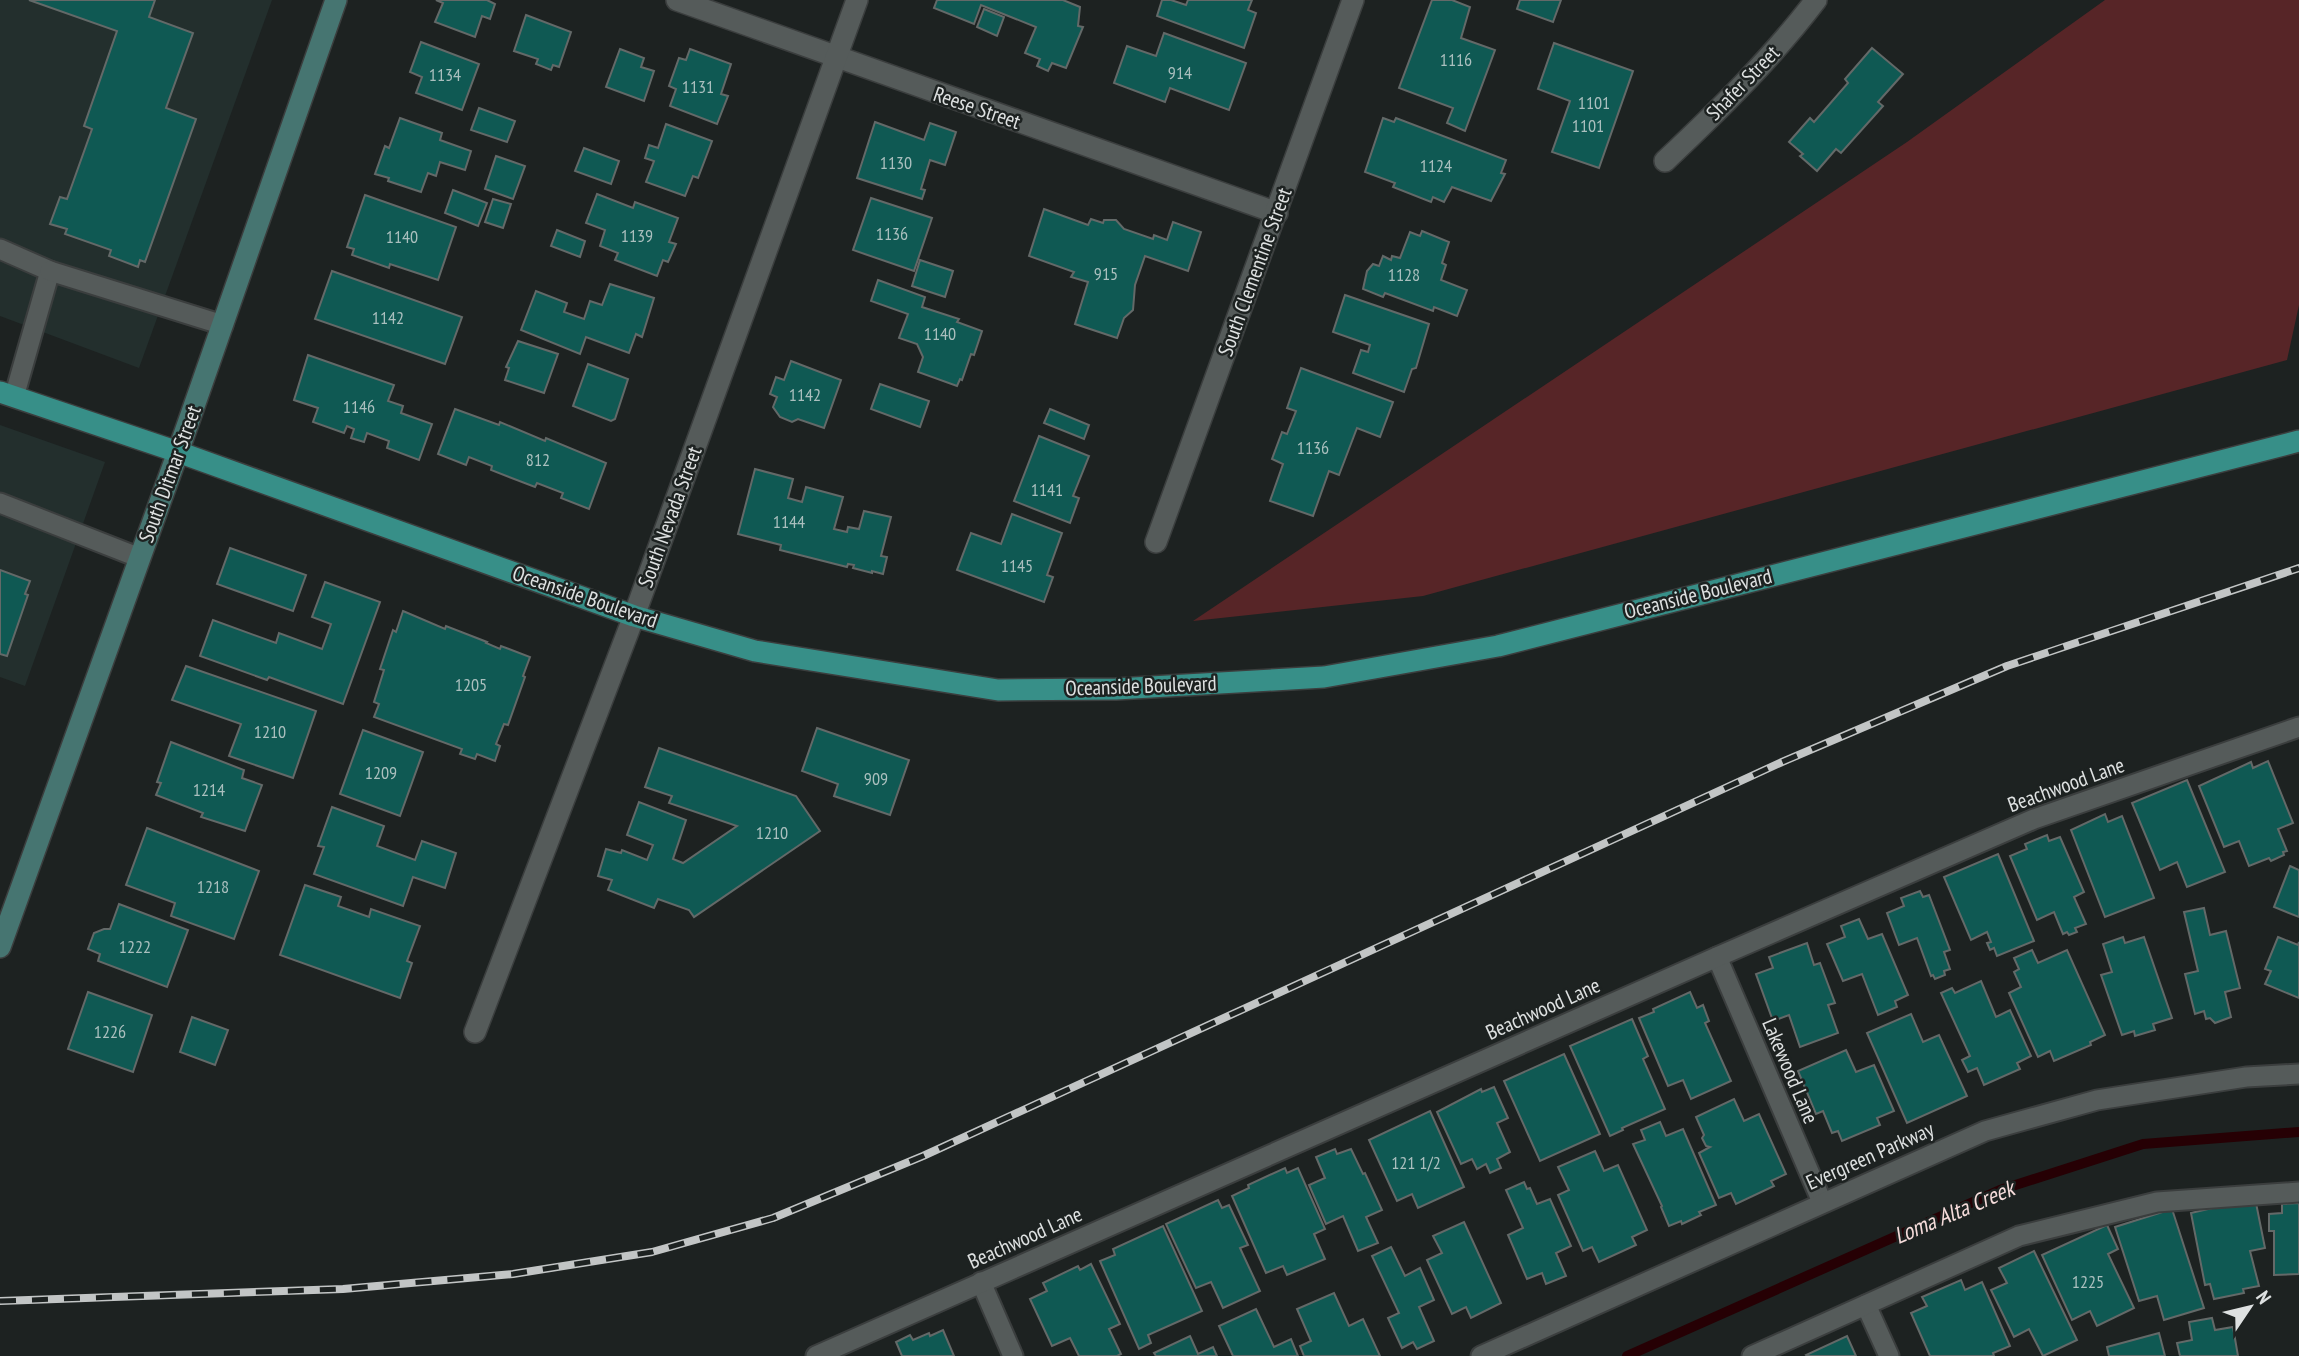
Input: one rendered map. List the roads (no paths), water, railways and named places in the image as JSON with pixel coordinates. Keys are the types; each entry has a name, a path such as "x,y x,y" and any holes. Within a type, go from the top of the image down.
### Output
{"main road":[{"name":"Oceanside Boulevard","path":"7,394 178,452 634,616 755,651 998,690 1116,689 1324,677 1498,646 2299,441"}],"street":[{"name":"South Ditmar Street","path":"0,947 223,326 336,0"},
{"name":"Reese Street","path":"677,0 1277,213"},
{"name":"South Nevada Street","path":"475,1032 634,616 857,0"},
{"name":"South Clementine Street","path":"1156,542 1353,0"},
{"name":"Shafer Street","path":"1665,161 1735,94 1791,33 1816,0"}],"lane":[{"path":"0,249 50,271 223,326"},
{"path":"7,394 50,271"},
{"path":"0,503 140,558"},
{"name":"Beachwood Lane","path":"816,1356 1717,957 2034,820 2299,727"},
{"name":"Lakewood Lane","path":"1717,957 1822,1202"},
{"name":"Evergreen Parkway","path":"1481,1356 1985,1131 2085,1103 2246,1077 2299,1074"},
{"path":"1752,1356 2019,1236 2157,1202 2299,1192"},
{"path":"981,1282 1013,1356"},
{"path":"1866,1305 1889,1356"}],"waterway":[{"name":"Loma Alta Creek","path":"1627,1356 2000,1190 2143,1144 2299,1132"}],"railway":[{"path":"0,1301 343,1289 513,1274 652,1252 773,1218 923,1156 1782,762 2007,666 2299,568"}]}
